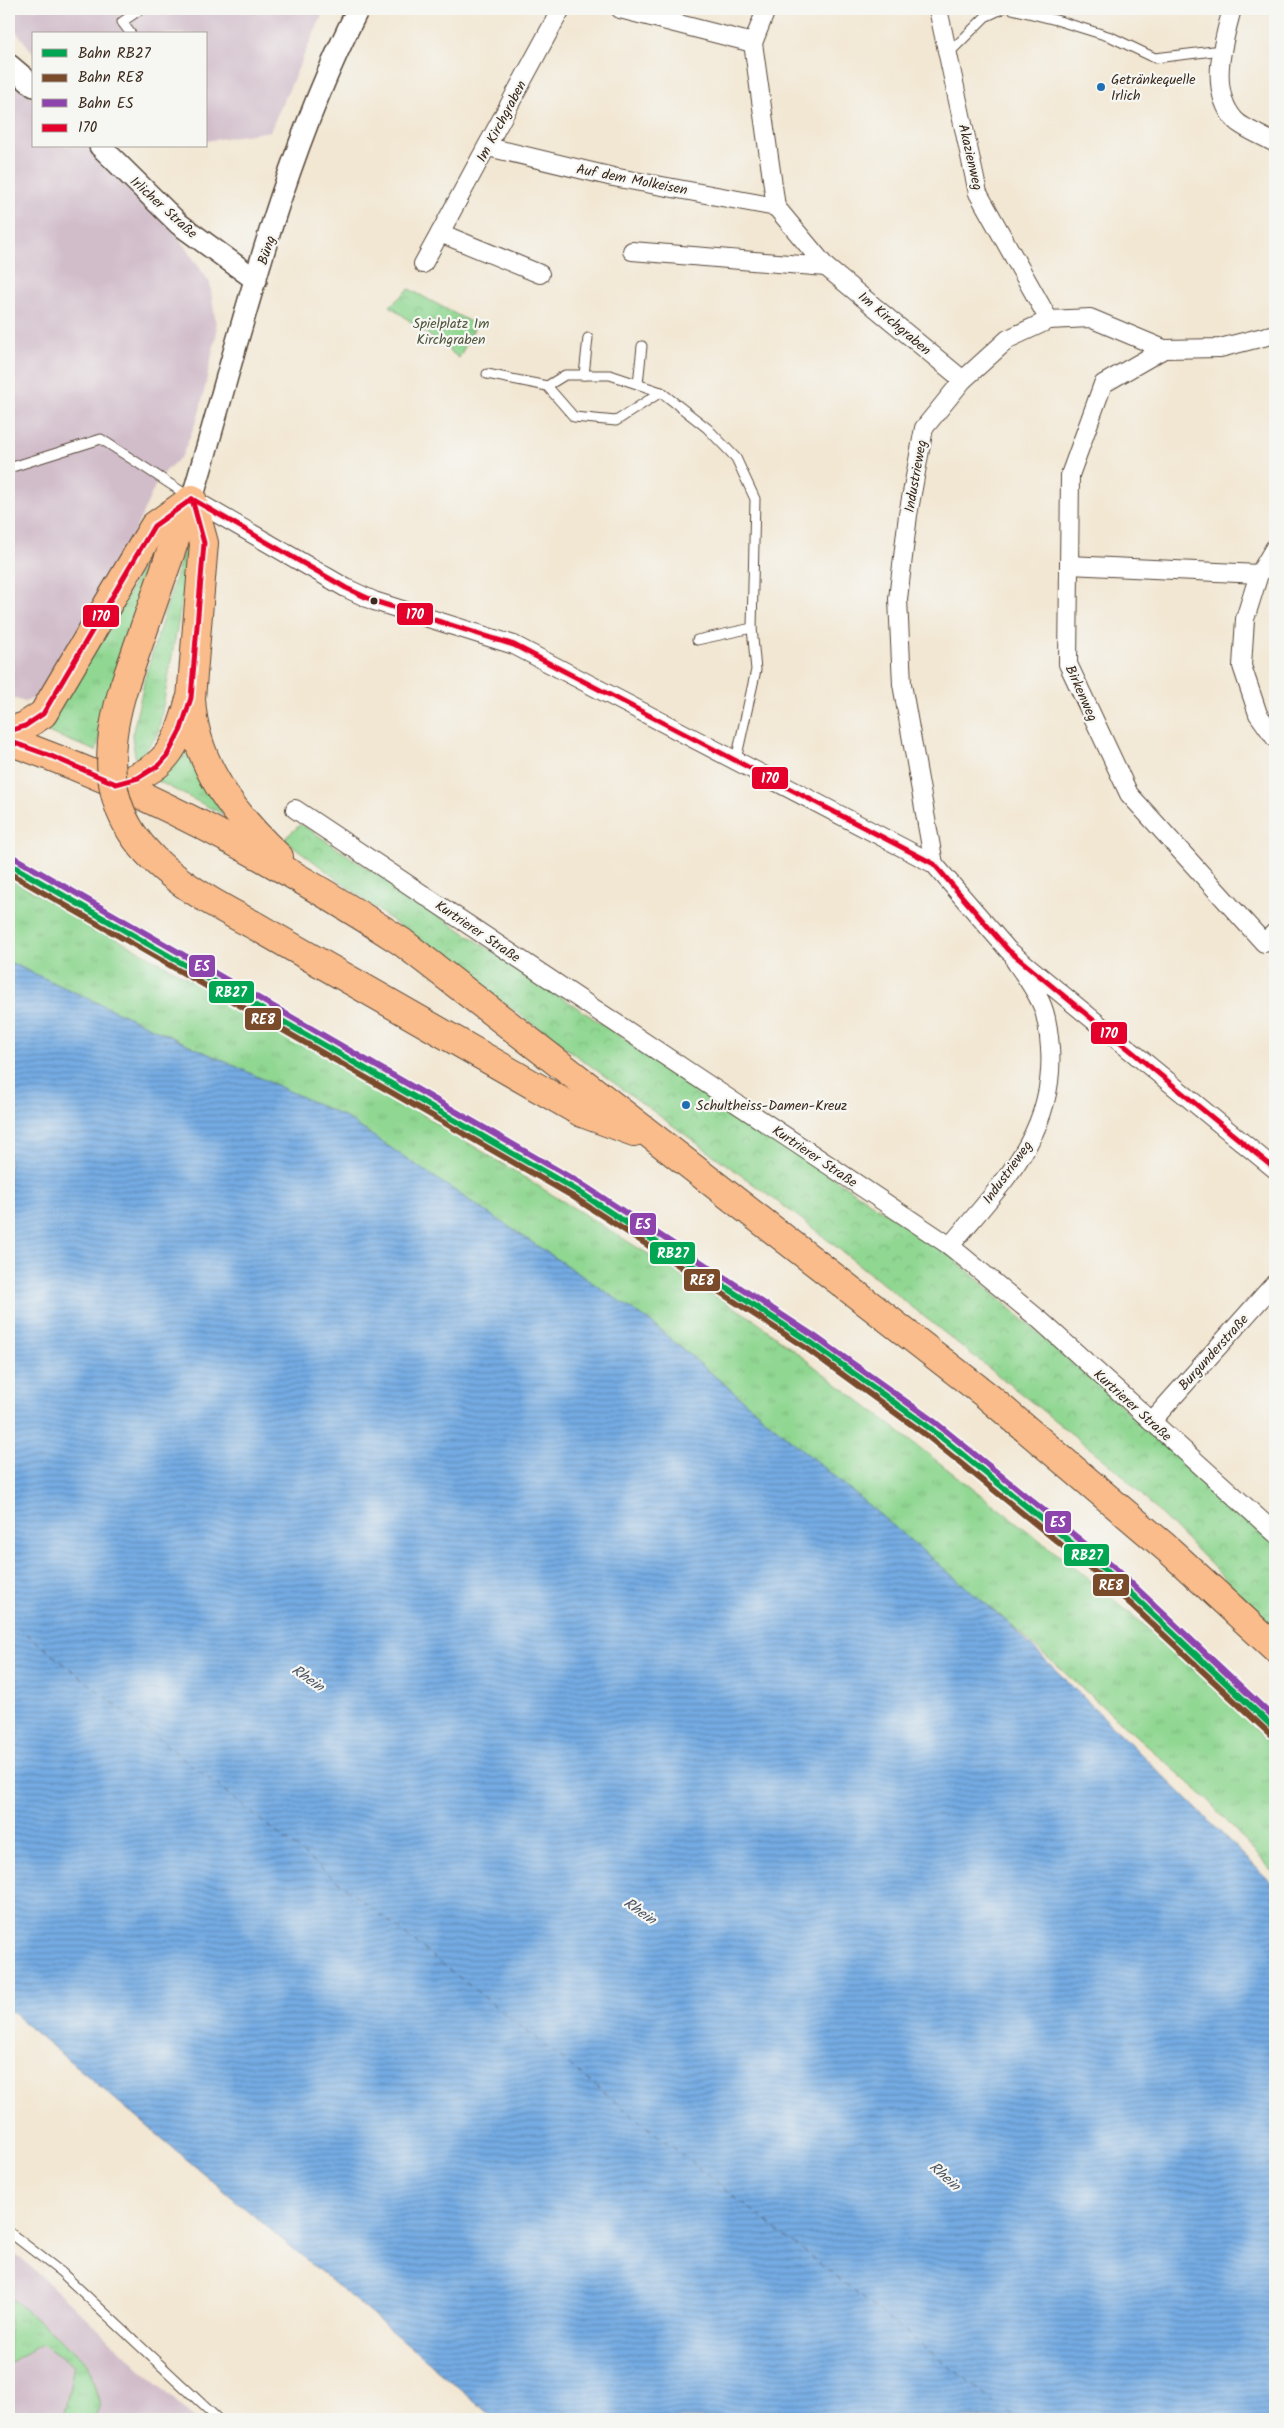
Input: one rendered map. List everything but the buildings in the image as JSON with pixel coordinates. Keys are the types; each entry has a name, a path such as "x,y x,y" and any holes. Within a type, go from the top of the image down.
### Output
{"main road":[{"path":"192,499 176,536 124,686 111,738 110,765 120,810 141,846 165,872 212,903 582,1113 657,1141"},
{"path":"192,499 204,543 190,698 196,734 215,782 246,823 303,880"},
{"path":"9,731 25,726 43,714 154,526 192,499"},
{"path":"116,784 138,778 163,760 177,738 190,698"},
{"path":"9,741 51,756 116,784 210,830 303,880 402,942 986,1395 1170,1551 1275,1648"}],"street":[{"name":"Büng","path":"192,499 256,280 309,120 339,47 358,9"},
{"name":"Im Kirchgraben","path":"423,264 561,9"},
{"path":"620,9 753,43"},
{"name":"Akazienweg","path":"938,9 978,193 1050,320"},
{"path":"1232,9 1222,50 1220,76 1223,102 1236,122 1275,142"},
{"path":"766,10 753,43 776,207"},
{"path":"9,65 32,84"},
{"name":"Auf dem Molkeisen","path":"488,147 612,176 776,207"},
{"name":"Irlicher Straße","path":"102,148 179,224 256,280"},
{"name":"Im Kirchgraben","path":"776,207 826,267 963,380"},
{"path":"440,233 540,274"},
{"path":"632,251 826,267"},
{"name":"Industrieweg","path":"934,864 902,684 898,599 908,515 924,428 963,380 1008,339 1050,320 1090,318 1164,349 1220,348 1275,334"},
{"name":"Birkenweg","path":"1164,349 1103,384 1070,475 1068,664 1129,794 1264,943 1275,932"},
{"path":"192,499 353,591 374,601 514,646 934,864 1008,950 1275,1169"},
{"path":"1275,547 1259,574 1245,619 1242,666 1258,714 1275,738"},
{"path":"1069,565 1259,574"},
{"name":"Kurtrierer Straße","path":"295,809 950,1246 1041,1321 1275,1533"},
{"name":"Industrieweg","path":"950,1246 1010,1174 1028,1148 1041,1122 1051,1065 1049,1033 1042,1004 1008,950"},
{"name":"Burgunderstraße","path":"1151,1422 1275,1283"}],"lane":[{"path":"130,32 122,22 141,9"},
{"path":"948,54 985,17 1002,9"},
{"path":"1012,9 1111,37 1155,58 1222,50"},
{"path":"584,375 588,338"},
{"path":"638,384 642,346"},
{"path":"487,374 547,386 574,417 616,420 660,392"},
{"path":"547,386 565,374 610,375 660,392 707,428 736,458 755,499 752,628 756,670 736,760"},
{"path":"9,468 101,439 192,499"},
{"path":"697,640 752,628"},
{"path":"9,2232 61,2272 218,2419"}],"shaded area":[{"path":"9,9 325,9 270,131 208,141 208,32 32,32 32,51 9,22"},
{"path":"9,77 32,97 32,148 89,148 162,213 210,283 217,332 199,414 182,456 159,477 132,537 37,697 25,702 9,697"},
{"path":"9,2250 30,2266 195,2419 9,2419"}],"green space":[{"name":"Spielplatz Im Kirchgraben","path":"409,289 476,325 459,358 390,306"},
{"path":"159,534 167,534 108,704 96,751 40,729 114,622"},
{"path":"187,539 193,539 158,734 136,762 132,736 146,674"},
{"path":"185,740 193,766 222,807 222,814 150,777"},
{"path":"301,824 951,1256 1159,1439 1275,1537 1275,1629 1116,1469 800,1218 427,947 284,839"},
{"path":"9,878 341,1064 753,1319 1073,1566 1179,1654 1275,1748 1275,1874 1204,1796 1004,1619 648,1320 343,1116 9,962"},
{"path":"9,2296 88,2363 100,2405 94,2419 63,2419 74,2366 42,2344 9,2363"}],"water":[{"name":"Rhein","path":"9,962 343,1116 648,1320 1004,1619 1275,1886 1275,2419 496,2419 9,2010"}],"ferry route":[{"path":"9,1620 1015,2419"}],"rail line":[{"name":"ES","path":"13,857 580,1183 814,1336 936,1423 1116,1569 1275,1719"},
{"name":"RB27","path":"9,864 576,1190 810,1342 931,1429 1111,1575 1275,1729"},
{"name":"RE8","path":"9,873 572,1196 806,1348 926,1435 1106,1581 1270,1734"}],"transit line":[{"name":"170","path":"192,499 346,588 374,601 514,645 934,864 1008,950 1275,1169"},
{"name":"170","path":"9,731 25,726 43,714 154,526 192,499"},
{"name":"170","path":"9,741 51,756 116,784 138,778 159,765 167,756 181,729 191,698 204,543 192,499"}],"place":[{"name":"Getränkequelle Irlich","path":"1101,87"},
{"name":"Schultheiss-Damen-Kreuz","path":"686,1105"}]}
